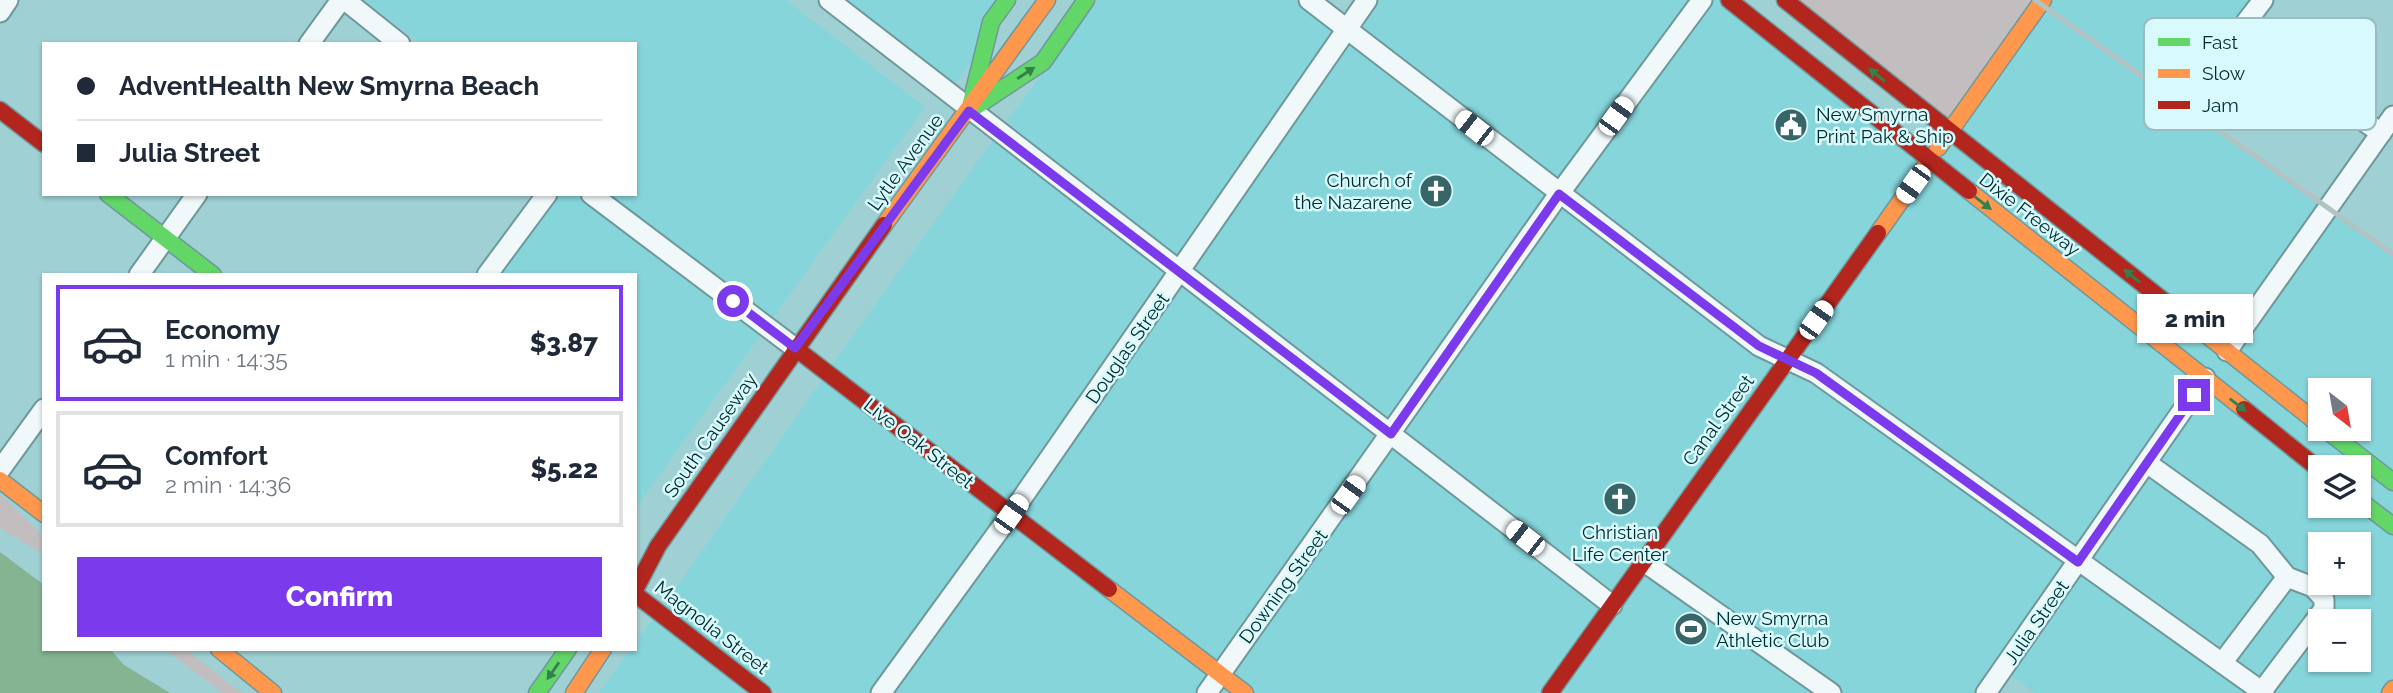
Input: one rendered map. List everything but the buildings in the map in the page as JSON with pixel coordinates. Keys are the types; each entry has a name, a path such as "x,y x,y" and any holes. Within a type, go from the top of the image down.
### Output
{"main road":[{"path":"969,111 991,22 1007,0"},
{"name":"Lytle Avenue","path":"795,348 1047,0"},
{"path":"969,111 1043,62 1086,0"},
{"name":"Dixie Freeway","path":"1729,0 2308,460"},
{"name":"Dixie Freeway","path":"1784,0 2306,413"},
{"name":"Canal Street","path":"1550,693 2043,0"},
{"path":"0,110 42,142"},
{"path":"110,196 210,273"},
{"path":"2143,330 2200,350 2227,351"},
{"name":"Live Oak Street","path":"795,348 1245,693"},
{"name":"South Causeway","path":"637,588 658,547 795,348"},
{"path":"2205,379 2217,376 2239,382 2306,413"},
{"name":"Dixie Freeway","path":"2341,441 2393,482"},
{"path":"0,480 42,512"},
{"path":"2371,509 2393,526"},
{"name":"South Causeway","path":"637,570 658,547"},
{"name":"Magnolia Street","path":"637,594 764,693"},
{"path":"221,651 273,693"},
{"path":"537,693 567,651"},
{"path":"574,693 602,651"}],"street":[{"path":"0,12 8,0"},
{"path":"311,42 343,0 397,42"},
{"path":"829,0 969,111 1612,605"},
{"path":"1308,0 1759,346 1816,373 2263,692 2324,609 2324,599 2314,587 2287,578 2260,544 2147,463"},
{"name":"Douglas Street","path":"881,693 1011,514 1367,0"},
{"name":"Downing Street","path":"1207,693 1559,194 1702,0"},
{"path":"2249,18 2263,0"},
{"path":"2227,351 2393,117"},
{"path":"2376,130 2381,133"},
{"path":"140,273 196,196"},
{"path":"488,273 546,196"},
{"name":"Live Oak Street","path":"594,196 795,348"},
{"name":"Julia Street","path":"1986,693 2205,379"},
{"path":"0,470 42,412"},
{"path":"1643,561 1831,693"},
{"path":"2222,663 2287,578"}],"shaded area":[{"path":"364,0 786,0 925,107 637,506 637,273 500,273 553,196 637,196 637,42 419,42"},
{"path":"844,0 995,0 973,59 953,86"},
{"path":"1098,0 1294,0 1333,30 1176,260 1003,126"},
{"path":"1379,0 1689,0 1557,181 1359,28"},
{"path":"1702,0 1729,0 1929,161 2043,0 2263,0 2249,18 2144,18 2144,130 2218,130 2393,254 2393,693 2035,693 2003,670 1986,693 1207,693"},
{"path":"1785,0 2035,0 1949,133"},
{"path":"1348,42 1546,195 1389,421 1192,272"},
{"path":"993,140 1166,275 1008,501 832,365"},
{"path":"1182,287 1378,436 1218,661 1024,513"},
{"path":"822,380 998,515 869,693 778,693 664,605"},
{"path":"0,494 42,535 42,554 0,528"},
{"path":"1013,527 1208,675 1195,693 893,693"},
{"path":"0,552 42,584 42,651 112,651 124,665 170,693 0,693"},
{"path":"653,619 749,693 599,693 630,651 637,651 637,641"},
{"path":"167,651 188,651 242,693 223,693"}],"railway":[{"path":"2035,0 2144,77"},
{"path":"2218,130 2393,254"}],"traffic: fast":[{"path":"969,111 991,22 1007,0"},
{"path":"969,111 1043,62 1086,0"},
{"path":"111,196 210,273"},
{"path":"2340,441 2393,482"},
{"path":"2371,509 2393,526"},
{"path":"537,693 567,651"}],"traffic: slow":[{"path":"884,225 1047,0"},
{"path":"1938,148 2043,0"},
{"path":"1878,233 1929,161"},
{"path":"1969,191 2244,409"},
{"path":"2164,301 2308,415"},
{"path":"0,480 42,512"},
{"path":"1109,589 1245,693"},
{"path":"221,651 273,693"},
{"path":"574,693 602,651"},
{"path":"2390,693 2393,689"}],"traffic: jam":[{"path":"1729,0 1969,191"},
{"path":"1785,0 2164,301"},
{"path":"0,110 42,142"},
{"path":"637,586 658,546 884,225"},
{"path":"1550,693 1878,233"},
{"path":"795,348 1109,589"},
{"path":"2244,409 2308,460"},
{"path":"637,596 763,693"}],"place":[{"name":"New Smyrna Print Pak & Ship","path":"1791,125"},
{"name":"Church of the Nazarene","path":"1436,191"},
{"name":"Christian Life Center","path":"1620,499"},
{"name":"New Smyrna Athletic Club","path":"1691,629"}],"route":[{"path":"733,301 795,348 969,111 1391,434 1559,194 1759,346 1816,373 2078,562 2194,395"}]}
